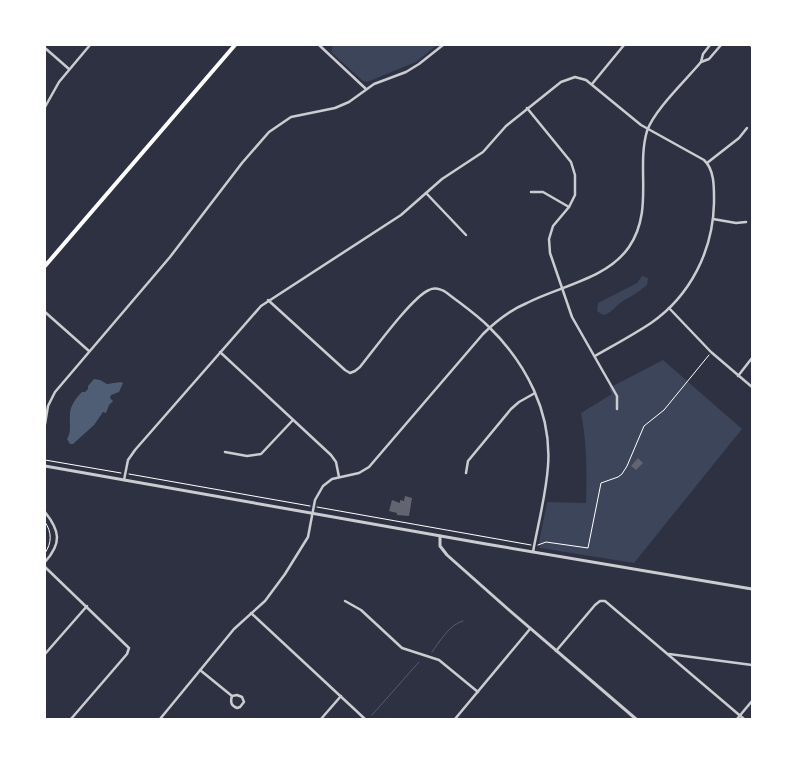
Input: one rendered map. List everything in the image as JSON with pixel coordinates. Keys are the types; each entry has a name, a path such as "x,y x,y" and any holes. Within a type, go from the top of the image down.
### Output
{"highway":[{"path":"45,266 235,45"}],"street":[{"path":"45,107 58,82 90,45"},
{"path":"319,45 366,89"},
{"path":"45,424 48,406 55,392 170,257 268,132 291,117 341,106 355,99 366,89 406,72 443,45"},
{"path":"592,84 624,45"},
{"path":"160,719 234,629 273,591 308,537 315,500 319,490 327,482 339,477 359,473 369,467 490,328 519,307 607,268 630,246 642,214 645,142 648,129 664,106 701,62 703,54 710,45"},
{"path":"701,62 709,59 721,45"},
{"path":"45,48 69,69"},
{"path":"124,480 128,460 134,450 256,310 268,300 401,215 449,174 483,152 506,126 527,108 570,77 581,78 592,84 648,129 707,163 712,173 713,183 713,219 710,237 700,266 687,287 669,308 646,326 595,356"},
{"path":"527,108 573,167 575,195 569,207 555,223 549,239 550,254 572,317 618,396 617,409"},
{"path":"707,163 740,138 747,128"},
{"path":"531,192 543,192 569,207"},
{"path":"426,193 466,235"},
{"path":"713,219 736,223 746,222"},
{"path":"268,300 350,373 360,367 417,298 432,289 442,290 447,293 490,328 523,369 536,393 546,426 548,457 546,477 533,552"},
{"path":"669,308 711,352 752,387"},
{"path":"45,312 89,352"},
{"path":"220,352 334,459 339,477"},
{"path":"738,376 752,358"},
{"path":"466,474 468,461 511,409 519,402 536,393"},
{"path":"226,452 247,456 261,454 293,420"},
{"path":"45,466 752,589"},
{"path":"45,512 54,524 57,534 54,552 45,562"},
{"path":"440,536 440,546 447,555 636,719"},
{"path":"45,567 129,648 127,654 71,719"},
{"path":"345,601 361,610 402,648 439,660 478,692"},
{"path":"556,651 595,605 602,601 612,606 739,717 744,719"},
{"path":"45,654 86,606"},
{"path":"251,613 365,719"},
{"path":"455,719 530,629"},
{"path":"668,654 752,665"},
{"path":"200,670 232,696"},
{"path":"237,694 242,697 244,702 242,705 237,708 232,705 232,696 237,694"},
{"path":"321,719 340,696"},
{"path":"739,717 752,702"}],"path":[{"path":"588,548 601,483 622,474 644,426 664,410 711,352"},
{"path":"45,522 50,532 51,540 45,553"}],"shaded area":[{"path":"333,45 437,45 416,62 367,82 363,81 331,52"},
{"path":"642,276 648,278 647,285 620,303 609,313 603,315 597,311 598,303 637,283"},
{"path":"663,360 742,429 634,563 540,548 539,543 547,502 586,503 586,458 581,413 612,394 609,388"},
{"path":"94,379 107,384 123,383 119,392 111,395 110,398 113,401 106,413 103,412 94,425 73,444 70,444 67,439 70,430 71,408 82,392 88,389 88,386"}],"building":[{"path":"638,458 643,463 636,470 631,466"},
{"path":"405,496 412,498 409,516 397,515 397,513 389,511 392,500 400,503 400,500 404,501"}],"waterway":[{"path":"432,652 450,629 463,621"},
{"path":"372,715 419,662"}]}
